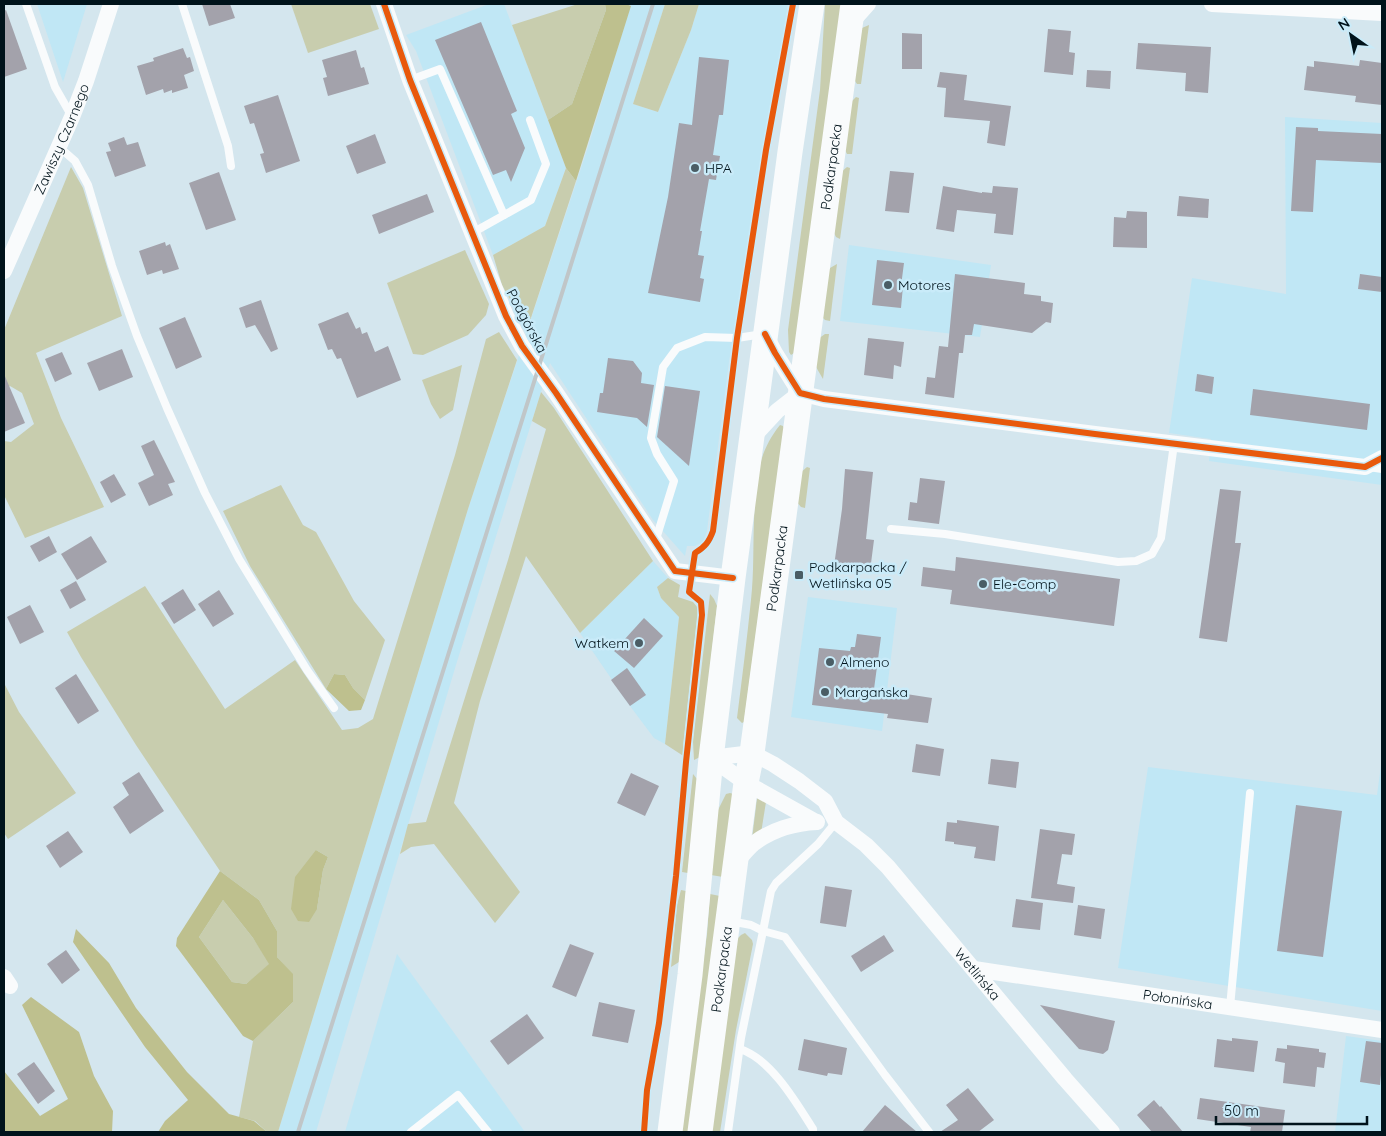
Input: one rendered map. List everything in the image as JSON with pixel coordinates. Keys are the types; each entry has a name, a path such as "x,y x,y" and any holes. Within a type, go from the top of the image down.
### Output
{"main road":[{"path":"670,1132 690,975 711,758 733,578 788,162 812,4"},
{"name":"Podkarpacka","path":"700,1132 852,14"}],"street":[{"name":"Zawiszy Czarnego","path":"4,271 72,117 111,4"},
{"name":"Podgórska","path":"384,4 410,80 506,316 522,346 556,393 675,570 733,578"},
{"path":"852,14 868,4"},
{"path":"1212,4 1261,5 1382,13"},
{"path":"765,334 774,353 800,393 824,399 1365,467 1382,458"},
{"path":"751,439 777,410 800,393"},
{"path":"711,758 752,753"},
{"name":"Wetlińska","path":"752,753 774,764 825,801 836,822 866,844 888,867 1065,1079 1112,1132"},
{"path":"711,758 746,783 816,822"},
{"path":"736,862 752,845 766,835 801,823 836,822"},
{"name":"Połonińska","path":"974,969 1382,1030"}],"lane":[{"path":"26,4 55,86 72,117"},
{"path":"182,4 228,146 231,166"},
{"path":"410,80 440,69 504,215"},
{"path":"472,233 530,200 546,164 530,120"},
{"path":"59,147 75,161 88,185 112,266 137,336 205,492 239,559 307,670 334,708"},
{"path":"656,540 674,481 657,454 651,438 663,368 677,348 705,337 737,338 765,334"},
{"path":"890,529 945,534 1118,562 1136,561 1152,554 1161,538 1174,444"},
{"path":"1365,467 1382,469"},
{"path":"1230,1007 1250,793"},
{"path":"728,1132 740,1049 771,891 776,883 818,844 836,822"},
{"path":"728,920 752,925 764,931 785,937 930,1132"},
{"path":"740,1049 748,1052 766,1065 794,1099 813,1132"},
{"path":"411,1132 458,1095 488,1132"}],"shaded area":[{"path":"37,4 87,4 63,82"},
{"path":"489,4 504,4 566,168 545,226 493,255 416,51 406,35"},
{"path":"631,4 665,4 633,104 658,112 691,30 699,4 788,4 729,362 707,531 703,542 695,546 687,546 685,556 653,520 550,363 456,665 316,1132 278,1132 468,509 588,147"},
{"path":"1285,117 1382,123 1382,485 1209,461 1211,439 1169,433 1192,278 1286,294"},
{"path":"849,245 991,265 980,337 840,321"},
{"path":"653,561 668,578 657,587 661,598 679,617 665,744 654,738 580,633"},
{"path":"808,597 897,608 882,731 791,717"},
{"path":"1382,758 1382,1011 1118,968 1148,767 1377,795"},
{"path":"397,954 460,1041 525,1132 345,1132"},
{"path":"1346,1036 1382,1041 1382,1132 1335,1132"}],"green space":[{"path":"291,4 370,4 379,29 308,53"},
{"path":"578,4 605,4 606,10 572,104 548,120 512,25"},
{"path":"605,4 626,4 631,6 576,181 566,168 548,120 572,104 606,10"},
{"path":"665,4 699,4 691,30 658,112 633,104"},
{"path":"825,4 842,4 794,353 791,355 789,352 788,330 820,90"},
{"path":"869,25 861,84 857,84 853,78 862,28"},
{"path":"856,97 859,98 852,154 847,154 844,148 850,103"},
{"path":"71,167 83,188 122,316 36,353 61,418 104,507 25,538 4,495 4,441 11,442 34,424 22,393 10,386 4,390 4,330"},
{"path":"847,167 850,168 840,239 834,233 840,173"},
{"path":"566,168 576,181 527,330 502,285 493,255 545,226"},
{"path":"465,250 489,304 486,315 468,335 423,355 413,354 387,283"},
{"path":"837,264 830,321 823,318 826,272"},
{"path":"499,332 517,360 468,509 278,1132 267,1132 255,1121 239,1117 253,1041 293,1002 293,975 277,957 277,931 259,900 220,871 136,745 67,632 145,586 225,709 295,660 342,730 358,728 373,719 455,455 486,339","holes":["316,850 328,857 323,870 317,909"]},
{"path":"825,334 829,334 823,379 816,367 818,339"},
{"path":"462,365 453,410 440,419 431,404 422,380"},
{"path":"541,392 554,408 653,561 580,633 526,556 480,701 454,803 520,892 495,923 434,844 411,847 400,854 408,824 426,822 508,560 546,429 532,421"},
{"path":"780,425 784,428 744,722 742,723 737,718 752,590 757,481 766,447"},
{"path":"807,467 810,468 805,508 801,507 795,500 800,473"},
{"path":"281,485 303,525 316,532 354,601 385,640 365,700 353,688 345,675 334,674 326,689 250,566 223,511"},
{"path":"668,578 680,585 678,597 693,602 698,608 683,746 685,757 665,744 679,617 661,598 657,587"},
{"path":"710,594 717,606 700,757 694,760 693,742"},
{"path":"334,674 345,675 353,688 365,700 361,710 349,711 326,689"},
{"path":"4,683 19,712 76,793 8,839 4,833"},
{"path":"693,774 697,779 688,873 682,872"},
{"path":"726,794 733,794 723,877 711,875 718,810"},
{"path":"757,798 766,802 761,833 752,839"},
{"path":"316,850 328,857 323,870 317,909 309,922 298,921 291,909 295,877"},
{"path":"220,871 259,900 277,931 277,957 293,974 293,1002 253,1041 243,1036 176,946 177,938","holes":["223,900 253,938 269,964 246,984 232,982 199,937"]},
{"path":"681,890 686,891 679,962 671,967 677,905"},
{"path":"710,894 720,896 688,1132 680,1132 707,934"},
{"path":"223,900 253,938 270,964 246,984 232,982 199,937"},
{"path":"76,929 109,963 136,1008 187,1072 229,1114 254,1121 267,1132 158,1132 165,1121 188,1100 145,1047 73,942"},
{"path":"745,933 752,940 753,944 736,1030 720,1132 711,1132 737,939"},
{"path":"31,997 79,1032 94,1076 113,1111 112,1132 4,1132 4,1071 40,1116 68,1099 22,1005"}],"building":[{"path":"202,4 230,4 235,18 209,26"},
{"path":"6,10 27,69 4,77 4,11"},
{"path":"481,22 517,111 511,114 525,148 511,182 506,170 493,175 435,40"},
{"path":"1048,29 1071,31 1069,52 1075,53 1073,75 1044,72"},
{"path":"902,33 922,34 922,69 902,69"},
{"path":"1138,43 1211,47 1208,93 1185,91 1186,73 1136,69"},
{"path":"183,48 187,58 190,57 194,71 184,75 188,88 172,93 172,90 164,93 163,89 146,95 137,66 154,61 153,58"},
{"path":"356,50 361,68 364,67 369,84 328,96 323,78 327,77 322,60"},
{"path":"699,57 729,60 723,115 719,115 713,155 720,156 716,180 709,179 700,231 702,231 698,255 704,256 700,278 704,279 700,302 648,293 668,197 679,123 692,125"},
{"path":"1360,60 1382,63 1382,105 1355,102 1356,96 1304,90 1307,66 1314,67 1314,61 1359,66"},
{"path":"1087,70 1111,71 1110,89 1086,87"},
{"path":"940,72 967,75 964,100 1011,106 1005,146 987,143 990,121 944,117 946,88 937,87"},
{"path":"278,95 300,161 266,173 260,154 264,153 254,123 250,124 244,106"},
{"path":"1296,127 1318,128 1318,131 1382,134 1382,163 1316,160 1313,212 1291,211"},
{"path":"375,134 386,163 357,174 346,146"},
{"path":"124,137 127,145 138,142 146,166 115,177 106,152 111,151 108,143"},
{"path":"890,171 914,173 909,213 885,211"},
{"path":"219,172 236,220 206,230 189,183"},
{"path":"943,186 982,193 992,193 993,186 1018,188 1013,235 994,233 996,214 957,210 954,232 936,229"},
{"path":"427,194 434,212 379,234 372,215"},
{"path":"1179,196 1209,199 1208,218 1177,216"},
{"path":"1127,211 1147,212 1147,248 1113,247 1114,217 1126,218"},
{"path":"165,242 166,246 170,244 179,269 163,274 162,270 147,275 139,251"},
{"path":"877,260 904,263 901,308 872,305"},
{"path":"955,274 1025,283 1024,294 1041,296 1041,301 1053,303 1051,323 1046,322 1032,333 974,324 972,335 965,335 963,353 959,353 954,398 925,394 927,377 935,378 939,346 948,347"},
{"path":"1360,274 1382,277 1382,292 1358,289"},
{"path":"261,300 278,349 271,352 255,325 246,328 239,308"},
{"path":"348,312 356,329 360,327 362,334 367,332 375,352 388,346 401,380 357,398 341,358 337,359 332,349 328,350 318,324"},
{"path":"185,317 202,357 176,369 159,328"},
{"path":"868,338 904,342 901,367 894,365 893,379 864,375"},
{"path":"122,349 133,377 99,391 87,363"},
{"path":"62,352 72,374 55,382 45,359"},
{"path":"608,358 633,361 642,373 641,383 654,385 647,427 637,418 597,412 600,393 603,393"},
{"path":"4,374 25,423 4,432"},
{"path":"1197,374 1214,377 1212,394 1195,391"},
{"path":"665,386 700,391 689,466 657,437"},
{"path":"1253,389 1370,404 1367,430 1250,415"},
{"path":"154,440 175,482 168,484 173,495 149,506 138,483 154,475 141,446"},
{"path":"845,469 873,472 866,539 874,540 870,571 834,566 842,509"},
{"path":"114,474 126,495 111,503 100,482"},
{"path":"920,478 945,481 939,524 908,520 910,502 917,503"},
{"path":"1220,489 1241,491 1235,543 1241,543 1227,642 1199,638"},
{"path":"49,536 57,552 39,562 30,546"},
{"path":"91,536 107,562 77,580 61,554"},
{"path":"956,557 1120,579 1114,626 950,604 952,590 921,586 923,567 955,571"},
{"path":"76,581 86,600 70,609 60,590"},
{"path":"183,589 196,610 174,624 161,603"},
{"path":"219,590 234,614 213,627 198,604"},
{"path":"30,605 44,632 20,644 7,617"},
{"name":"Watkem","path":"644,618 663,636 634,668 614,651"},
{"path":"857,634 881,637 874,689 932,698 928,723 887,718 888,714 812,705 819,648 850,651 851,647 855,647"},
{"path":"627,668 646,695 630,706 611,680"},
{"path":"76,674 99,711 78,724 55,688"},
{"path":"916,744 944,749 940,776 912,772"},
{"path":"991,759 1019,762 1016,788 988,784"},
{"path":"139,772 164,811 130,834 113,807 129,795 122,783"},
{"path":"631,773 659,786 645,816 617,803"},
{"path":"1296,805 1342,811 1323,957 1277,951"},
{"path":"957,820 999,826 995,861 974,858 976,847 945,841 947,822 957,823"},
{"path":"1040,829 1075,834 1072,855 1062,854 1057,884 1075,887 1073,903 1031,898"},
{"path":"68,831 83,852 60,868 46,846"},
{"path":"825,886 852,890 846,927 820,923"},
{"path":"1016,899 1043,903 1040,930 1012,927"},
{"path":"1078,905 1105,909 1101,939 1074,935"},
{"path":"884,935 894,951 861,972 851,956"},
{"path":"570,944 594,953 576,997 552,987"},
{"path":"66,950 80,970 62,984 47,964"},
{"path":"599,1002 635,1010 628,1043 592,1036"},
{"path":"1040,1005 1115,1021 1108,1050 1103,1054 1079,1049"},
{"path":"527,1014 544,1038 508,1065 490,1041"},
{"path":"1232,1038 1258,1041 1254,1072 1214,1067 1217,1039 1232,1041"},
{"path":"804,1039 847,1048 842,1075 828,1073 827,1076 798,1070"},
{"path":"1366,1041 1382,1043 1380,1085 1360,1082"},
{"path":"1287,1045 1319,1049 1319,1052 1326,1053 1324,1068 1317,1067 1315,1087 1283,1083 1285,1063 1275,1061 1277,1048 1287,1049"},
{"path":"34,1062 55,1091 38,1104 17,1074"},
{"path":"968,1088 994,1120 978,1132 940,1132 958,1120 946,1105"},
{"path":"1200,1098 1285,1110 1282,1132 1250,1132 1251,1127 1197,1119"},
{"path":"1154,1100 1183,1132 1152,1132 1137,1115"},
{"path":"885,1105 917,1132 862,1132"}],"railway":[{"path":"298,1132 653,4"}],"cycle path":[{"path":"384,4 410,80 506,316 522,346 556,393 675,571 733,578"},
{"path":"644,1132 647,1090 659,1023 676,876 702,615 701,602 689,592 695,553 706,544 713,531 737,338 766,150 793,4"},
{"path":"765,334 800,393 824,399 1365,467 1382,458"}],"place":[{"name":"HPA","path":"695,168"},
{"name":"Motores","path":"888,285"},
{"name":"Podkarpacka / Wetlińska 05","path":"799,575"},
{"name":"Ele-Comp","path":"983,584"},
{"name":"Watkem","path":"639,643"},
{"name":"Almeno","path":"830,662"},
{"name":"Margańska","path":"825,692"}]}
